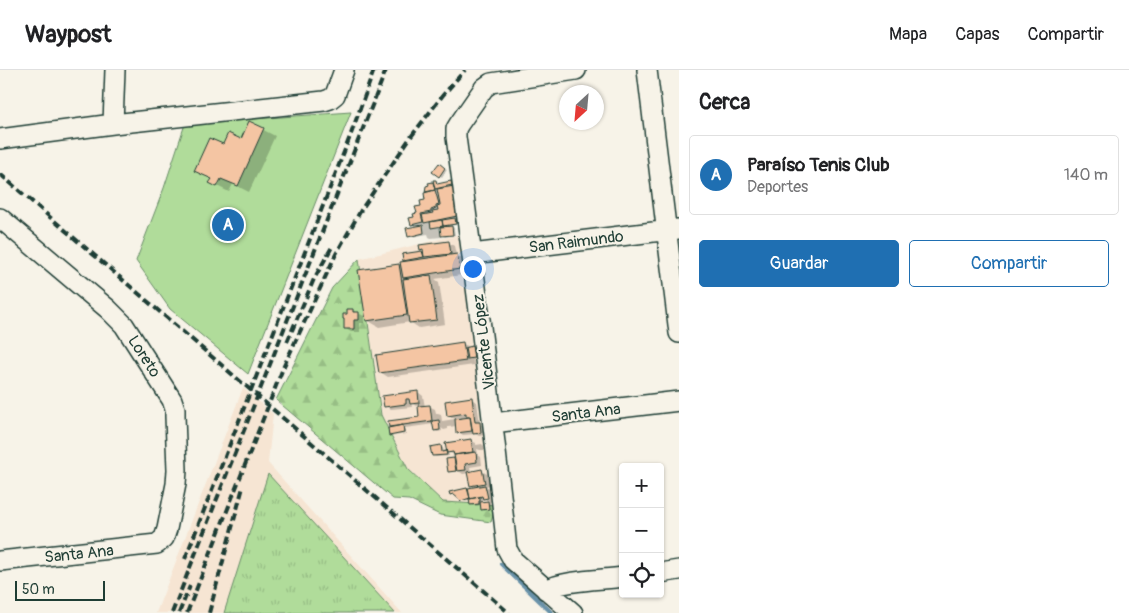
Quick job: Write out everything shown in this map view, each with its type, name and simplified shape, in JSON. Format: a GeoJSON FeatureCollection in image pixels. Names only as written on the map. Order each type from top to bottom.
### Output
{"type":"FeatureCollection","features":[{"type":"Feature","properties":{"kind":"street"},"geometry":{"type":"LineString","coordinates":[[113,124],[114,70]]}},
{"type":"Feature","properties":{"kind":"street"},"geometry":{"type":"LineString","coordinates":[[0,139],[113,124],[324,101],[335,95],[344,70]]}},
{"type":"Feature","properties":{"kind":"street","name":"Vicente López"},"geometry":{"type":"LineString","coordinates":[[546,590],[513,560],[507,549],[456,129],[484,88],[491,83],[576,70]]}},
{"type":"Feature","properties":{"kind":"street"},"geometry":{"type":"LineString","coordinates":[[647,70],[673,229],[679,333]]}},
{"type":"Feature","properties":{"kind":"street","name":"Loreto"},"geometry":{"type":"LineString","coordinates":[[0,218],[118,318],[131,335],[172,400],[175,409],[176,484],[167,529],[164,538],[157,544]]}},
{"type":"Feature","properties":{"kind":"street","name":"San Raimundo"},"geometry":{"type":"LineString","coordinates":[[472,254],[673,229]]}},
{"type":"Feature","properties":{"kind":"street","name":"Santa Ana"},"geometry":{"type":"LineString","coordinates":[[493,423],[679,401]]}},
{"type":"Feature","properties":{"kind":"street","name":"Santa Ana"},"geometry":{"type":"LineString","coordinates":[[0,561],[157,544]]}},
{"type":"Feature","properties":{"kind":"street"},"geometry":{"type":"LineString","coordinates":[[664,572],[679,570]]}},
{"type":"Feature","properties":{"kind":"street"},"geometry":{"type":"LineString","coordinates":[[573,613],[546,590],[565,584],[619,577]]}},
{"type":"Feature","properties":{"kind":"shaded area"},"geometry":{"type":"Polygon","coordinates":[[[460,234],[472,346],[496,505],[443,502],[408,469],[381,415],[359,259],[460,234]]]}},
{"type":"Feature","properties":{"kind":"shaded area"},"geometry":{"type":"Polygon","coordinates":[[[243,388],[273,414],[268,463],[402,613],[156,613],[243,388]]]}},
{"type":"Feature","properties":{"kind":"green space"},"geometry":{"type":"Polygon","coordinates":[[[351,112],[248,374],[170,309],[136,261],[164,188],[185,124],[351,112]]]}},
{"type":"Feature","properties":{"kind":"green space"},"geometry":{"type":"Polygon","coordinates":[[[359,259],[381,415],[408,469],[443,502],[496,505],[491,522],[440,515],[409,500],[393,499],[276,400],[332,288],[359,259]]]}},
{"type":"Feature","properties":{"kind":"green space"},"geometry":{"type":"Polygon","coordinates":[[[268,474],[395,613],[224,613],[268,474]]]}},
{"type":"Feature","properties":{"kind":"building"},"geometry":{"type":"Polygon","coordinates":[[[249,121],[264,128],[238,186],[221,179],[217,187],[209,183],[212,179],[194,171],[209,138],[223,144],[228,133],[241,139],[249,121]]]}},
{"type":"Feature","properties":{"kind":"building"},"geometry":{"type":"Polygon","coordinates":[[[439,163],[445,168],[439,177],[432,172],[439,163]]]}},
{"type":"Feature","properties":{"kind":"building"},"geometry":{"type":"Polygon","coordinates":[[[433,180],[436,180],[437,184],[451,181],[452,185],[435,189],[433,180]]]}},
{"type":"Feature","properties":{"kind":"building"},"geometry":{"type":"Polygon","coordinates":[[[433,182],[435,190],[425,192],[426,186],[429,185],[428,183],[433,182]]]}},
{"type":"Feature","properties":{"kind":"building"},"geometry":{"type":"Polygon","coordinates":[[[454,186],[457,216],[424,223],[422,215],[433,213],[432,211],[438,210],[437,206],[440,205],[437,189],[454,186]]]}},
{"type":"Feature","properties":{"kind":"building"},"geometry":{"type":"Polygon","coordinates":[[[435,190],[439,204],[431,212],[421,214],[423,222],[411,225],[409,218],[414,217],[413,214],[417,213],[415,207],[421,206],[420,201],[425,200],[424,193],[435,190]]]}},
{"type":"Feature","properties":{"kind":"building"},"geometry":{"type":"Polygon","coordinates":[[[455,218],[456,224],[443,226],[442,220],[455,218]]]}},
{"type":"Feature","properties":{"kind":"building"},"geometry":{"type":"Polygon","coordinates":[[[442,220],[443,226],[431,228],[430,222],[442,220]]]}},
{"type":"Feature","properties":{"kind":"building"},"geometry":{"type":"Polygon","coordinates":[[[423,225],[424,233],[408,237],[406,228],[423,225]]]}},
{"type":"Feature","properties":{"kind":"building"},"geometry":{"type":"Polygon","coordinates":[[[452,226],[453,235],[441,236],[440,227],[452,226]]]}},
{"type":"Feature","properties":{"kind":"building"},"geometry":{"type":"Polygon","coordinates":[[[449,241],[451,254],[424,257],[423,249],[420,250],[419,245],[449,241]]]}},
{"type":"Feature","properties":{"kind":"building"},"geometry":{"type":"Polygon","coordinates":[[[422,251],[424,257],[403,261],[402,254],[422,251]]]}},
{"type":"Feature","properties":{"kind":"building"},"geometry":{"type":"Polygon","coordinates":[[[457,254],[460,269],[403,278],[400,262],[457,254]]]}},
{"type":"Feature","properties":{"kind":"building"},"geometry":{"type":"Polygon","coordinates":[[[399,264],[407,315],[366,321],[358,270],[399,264]]]}},
{"type":"Feature","properties":{"kind":"building"},"geometry":{"type":"Polygon","coordinates":[[[431,275],[437,320],[409,323],[403,279],[431,275]]]}},
{"type":"Feature","properties":{"kind":"building"},"geometry":{"type":"Polygon","coordinates":[[[347,309],[359,312],[359,320],[354,320],[354,329],[344,329],[343,314],[347,314],[347,309]]]}},
{"type":"Feature","properties":{"kind":"building"},"geometry":{"type":"Polygon","coordinates":[[[463,342],[466,361],[379,373],[376,355],[463,342]]]}},
{"type":"Feature","properties":{"kind":"building"},"geometry":{"type":"Polygon","coordinates":[[[472,346],[474,358],[467,359],[465,348],[472,346]]]}},
{"type":"Feature","properties":{"kind":"building"},"geometry":{"type":"Polygon","coordinates":[[[418,391],[419,403],[410,404],[409,399],[406,399],[406,404],[384,407],[382,396],[418,391]]]}},
{"type":"Feature","properties":{"kind":"building"},"geometry":{"type":"Polygon","coordinates":[[[472,397],[475,422],[480,422],[481,433],[473,434],[470,416],[466,416],[466,413],[447,416],[445,401],[472,397]]]}},
{"type":"Feature","properties":{"kind":"building"},"geometry":{"type":"Polygon","coordinates":[[[430,405],[432,421],[389,427],[388,421],[419,417],[418,406],[430,405]]]}},
{"type":"Feature","properties":{"kind":"building"},"geometry":{"type":"Polygon","coordinates":[[[470,417],[472,431],[456,433],[455,419],[470,417]]]}},
{"type":"Feature","properties":{"kind":"building"},"geometry":{"type":"Polygon","coordinates":[[[439,420],[440,430],[434,431],[432,421],[439,420]]]}},
{"type":"Feature","properties":{"kind":"building"},"geometry":{"type":"Polygon","coordinates":[[[403,425],[404,433],[389,436],[388,428],[403,425]]]}},
{"type":"Feature","properties":{"kind":"building"},"geometry":{"type":"Polygon","coordinates":[[[471,439],[473,452],[454,455],[453,452],[447,453],[445,443],[471,439]]]}},
{"type":"Feature","properties":{"kind":"building"},"geometry":{"type":"Polygon","coordinates":[[[441,445],[442,452],[446,451],[447,455],[432,456],[430,447],[441,445]]]}},
{"type":"Feature","properties":{"kind":"building"},"geometry":{"type":"Polygon","coordinates":[[[476,452],[477,462],[465,464],[466,470],[457,471],[454,455],[476,452]]]}},
{"type":"Feature","properties":{"kind":"building"},"geometry":{"type":"Polygon","coordinates":[[[454,458],[456,471],[448,472],[446,459],[454,458]]]}},
{"type":"Feature","properties":{"kind":"building"},"geometry":{"type":"Polygon","coordinates":[[[482,469],[485,483],[470,486],[467,472],[482,469]]]}},
{"type":"Feature","properties":{"kind":"building"},"geometry":{"type":"Polygon","coordinates":[[[485,485],[488,498],[483,499],[482,496],[470,499],[468,488],[485,485]]]}},
{"type":"Feature","properties":{"kind":"building"},"geometry":{"type":"Polygon","coordinates":[[[467,488],[470,498],[461,501],[453,494],[450,495],[449,492],[467,488]]]}},
{"type":"Feature","properties":{"kind":"building"},"geometry":{"type":"Polygon","coordinates":[[[480,497],[479,504],[470,505],[469,499],[480,497]]]}},
{"type":"Feature","properties":{"kind":"building"},"geometry":{"type":"Polygon","coordinates":[[[488,501],[489,509],[481,510],[480,502],[488,501]]]}},
{"type":"Feature","properties":{"kind":"waterway"},"geometry":{"type":"LineString","coordinates":[[501,564],[552,613]]}},
{"type":"Feature","properties":{"kind":"railway"},"geometry":{"type":"LineString","coordinates":[[185,559],[351,134],[374,70]]}},
{"type":"Feature","properties":{"kind":"railway"},"geometry":{"type":"LineString","coordinates":[[172,613],[386,70]]}},
{"type":"Feature","properties":{"kind":"railway"},"geometry":{"type":"LineString","coordinates":[[187,613],[283,368],[336,254],[361,210],[410,138],[465,70]]}},
{"type":"Feature","properties":{"kind":"railway"},"geometry":{"type":"LineString","coordinates":[[0,174],[509,613]]}},
{"type":"Feature","properties":{"kind":"railway"},"geometry":{"type":"LineString","coordinates":[[287,342],[314,279],[332,247]]}},
{"type":"Feature","properties":{"kind":"railway"},"geometry":{"type":"LineString","coordinates":[[209,613],[243,487]]}},
{"type":"Feature","properties":{"kind":"railway"},"geometry":{"type":"LineString","coordinates":[[179,613],[190,586]]}},
{"type":"Feature","properties":{"kind":"place","name":"Paraíso Tenis Club"},"geometry":{"type":"Point","coordinates":[228,225]}}]}
